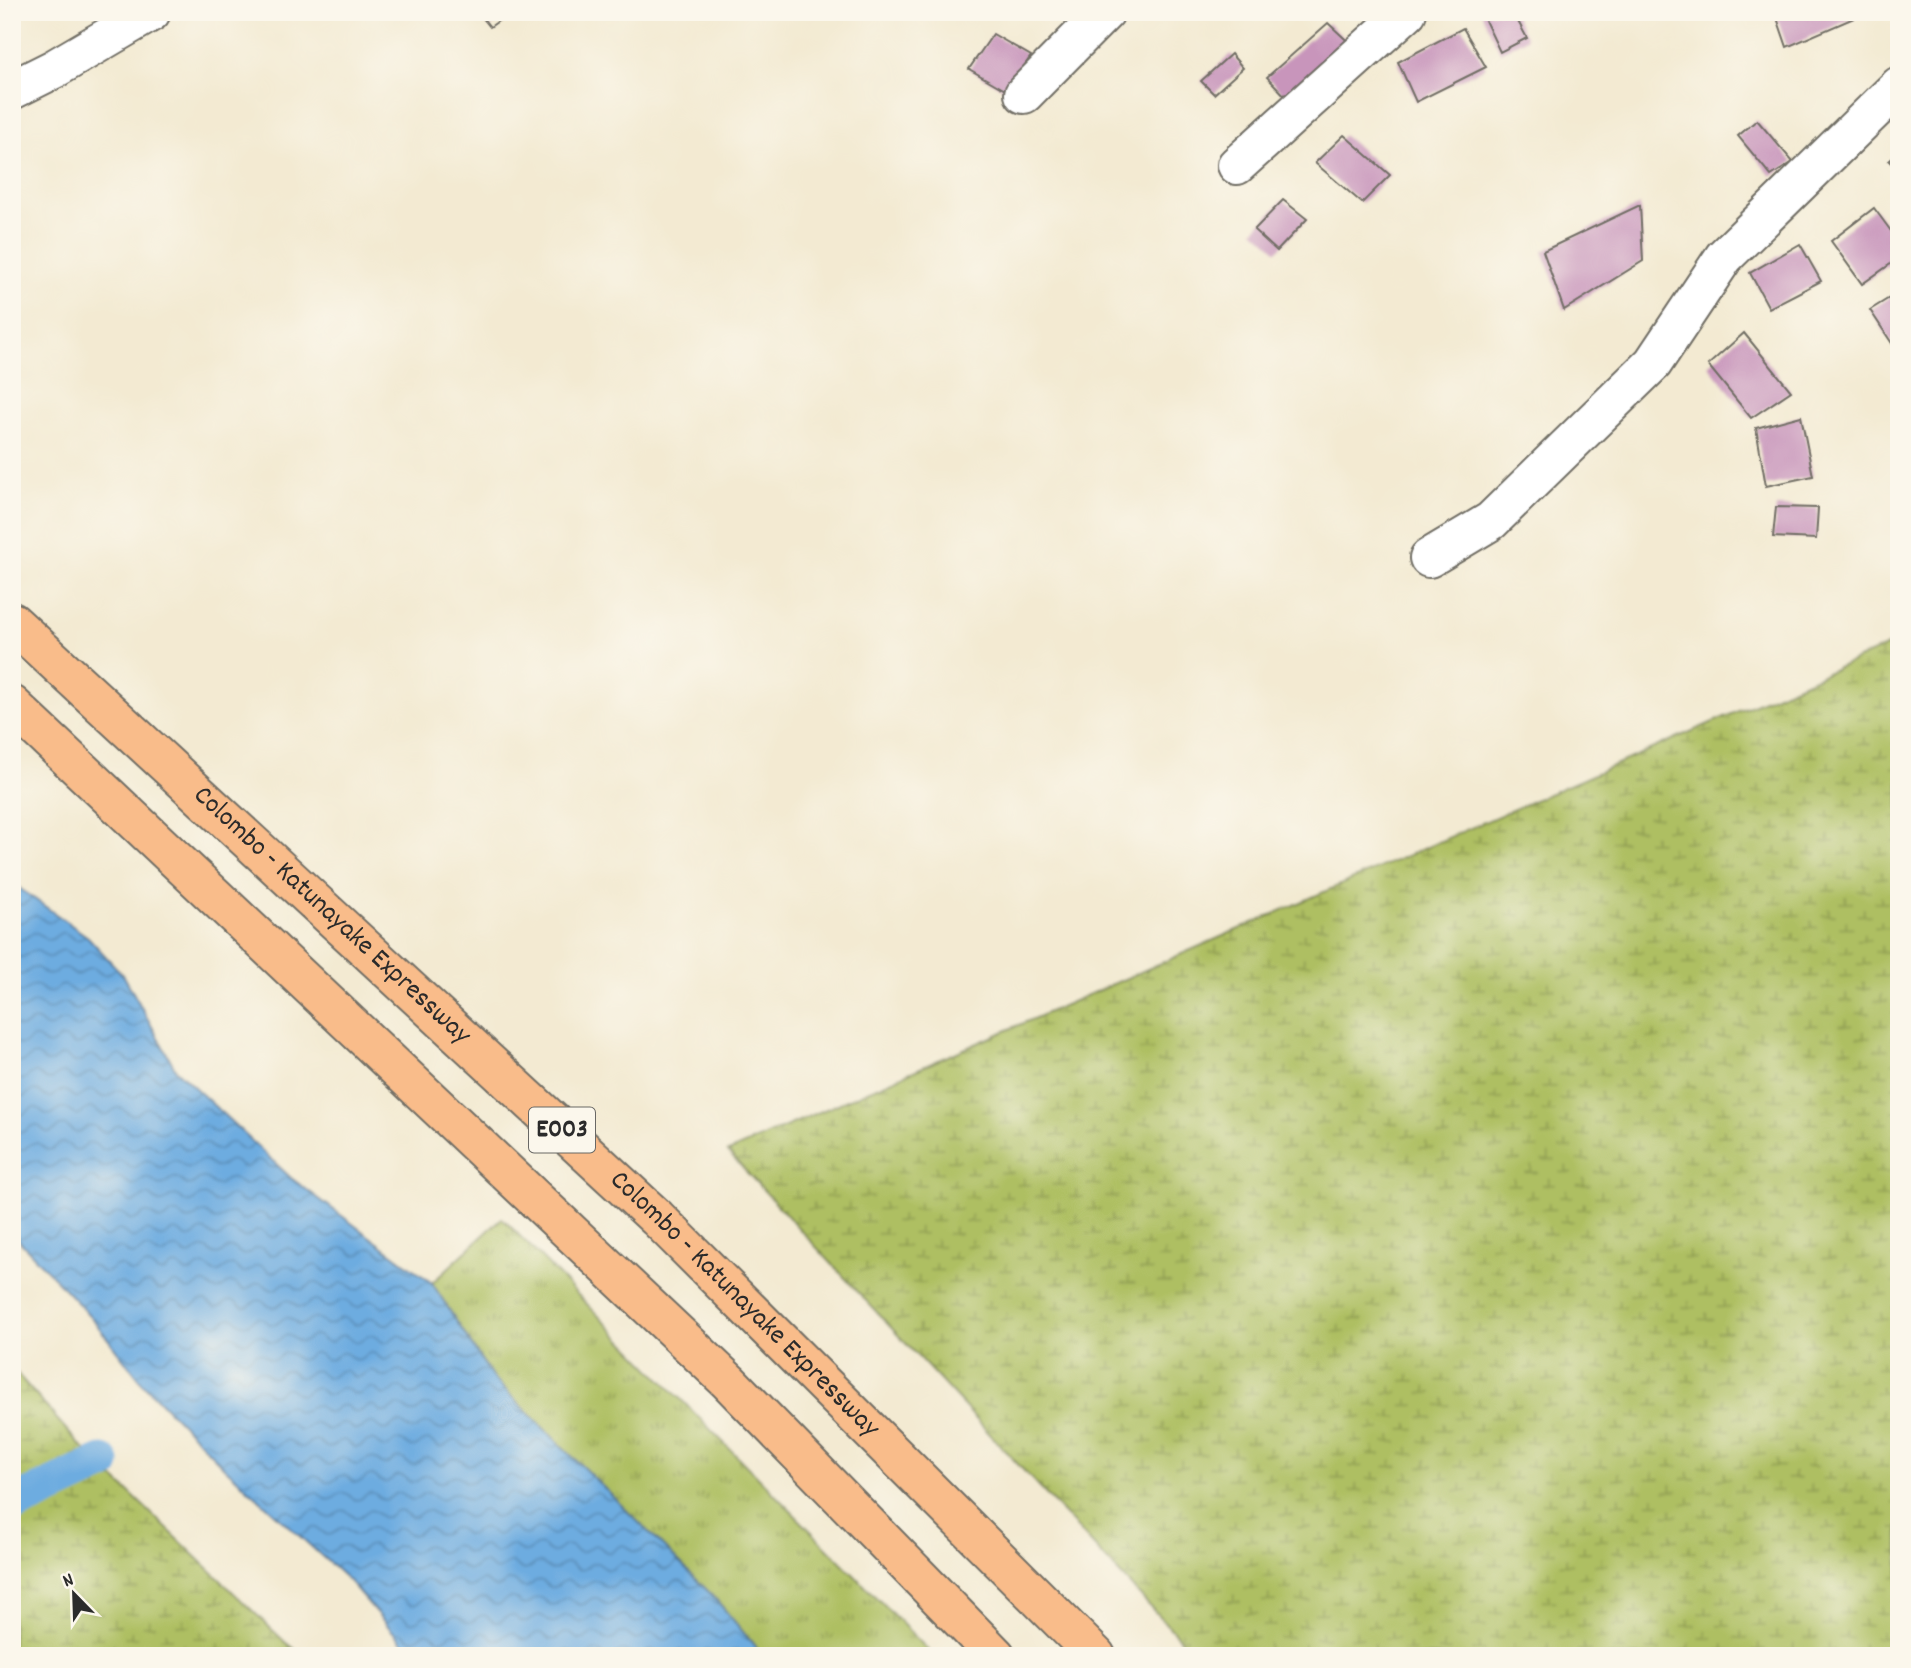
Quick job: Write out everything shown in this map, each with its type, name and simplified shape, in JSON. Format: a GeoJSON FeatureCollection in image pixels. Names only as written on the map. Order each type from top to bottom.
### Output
{"type":"FeatureCollection","features":[{"type":"Feature","properties":{"kind":"highway","name":"Colombo - Katunayake Expressway"},"geometry":{"type":"LineString","coordinates":[[12,622],[657,1218],[1097,1656]]}},
{"type":"Feature","properties":{"kind":"highway","name":"E003"},"geometry":{"type":"LineString","coordinates":[[12,705],[729,1382],[996,1656]]}},
{"type":"Feature","properties":{"kind":"street"},"geometry":{"type":"LineString","coordinates":[[12,90],[54,69],[151,12]]}},
{"type":"Feature","properties":{"kind":"street"},"geometry":{"type":"LineString","coordinates":[[1024,94],[1105,12]]}},
{"type":"Feature","properties":{"kind":"street"},"geometry":{"type":"LineString","coordinates":[[1237,165],[1407,12]]}},
{"type":"Feature","properties":{"kind":"street"},"geometry":{"type":"LineString","coordinates":[[1429,558],[1491,521],[1653,363],[1724,257],[1899,86]]}},
{"type":"Feature","properties":{"kind":"green space"},"geometry":{"type":"Polygon","coordinates":[[[1899,641],[1899,1656],[1196,1656],[728,1152],[1899,641]]]}},
{"type":"Feature","properties":{"kind":"green space"},"geometry":{"type":"Polygon","coordinates":[[[502,1218],[934,1656],[763,1656],[714,1597],[493,1378],[432,1283],[502,1218]]]}},
{"type":"Feature","properties":{"kind":"green space"},"geometry":{"type":"Polygon","coordinates":[[[12,1368],[78,1443],[285,1642],[303,1656],[12,1656],[12,1368]]]}},
{"type":"Feature","properties":{"kind":"water"},"geometry":{"type":"Polygon","coordinates":[[[12,883],[88,937],[124,976],[176,1070],[291,1178],[432,1283],[493,1378],[714,1597],[763,1656],[414,1656],[349,1581],[224,1467],[144,1385],[90,1316],[12,1233],[12,883]]]}},
{"type":"Feature","properties":{"kind":"building"},"geometry":{"type":"Polygon","coordinates":[[[478,12],[511,12],[490,27],[478,12]]]}},
{"type":"Feature","properties":{"kind":"building"},"geometry":{"type":"Polygon","coordinates":[[[1481,12],[1513,12],[1527,38],[1500,52],[1481,12]]]}},
{"type":"Feature","properties":{"kind":"building"},"geometry":{"type":"Polygon","coordinates":[[[1775,12],[1852,12],[1854,18],[1787,47],[1775,12]]]}},
{"type":"Feature","properties":{"kind":"building"},"geometry":{"type":"Polygon","coordinates":[[[1328,23],[1357,50],[1294,105],[1267,77],[1328,23]]]}},
{"type":"Feature","properties":{"kind":"building"},"geometry":{"type":"Polygon","coordinates":[[[1463,28],[1486,67],[1416,102],[1398,62],[1463,28]]]}},
{"type":"Feature","properties":{"kind":"building"},"geometry":{"type":"Polygon","coordinates":[[[993,34],[1031,56],[1007,91],[969,69],[993,34]]]}},
{"type":"Feature","properties":{"kind":"building"},"geometry":{"type":"Polygon","coordinates":[[[1231,54],[1243,68],[1214,94],[1201,81],[1231,54]]]}},
{"type":"Feature","properties":{"kind":"building"},"geometry":{"type":"Polygon","coordinates":[[[1757,120],[1793,162],[1771,176],[1738,136],[1757,120]]]}},
{"type":"Feature","properties":{"kind":"building"},"geometry":{"type":"Polygon","coordinates":[[[1344,135],[1390,175],[1362,203],[1315,163],[1344,135]]]}},
{"type":"Feature","properties":{"kind":"building"},"geometry":{"type":"Polygon","coordinates":[[[1899,152],[1899,171],[1889,161],[1899,152]]]}},
{"type":"Feature","properties":{"kind":"building"},"geometry":{"type":"Polygon","coordinates":[[[1283,200],[1307,219],[1277,251],[1254,230],[1283,200]]]}},
{"type":"Feature","properties":{"kind":"building"},"geometry":{"type":"Polygon","coordinates":[[[1640,205],[1643,261],[1564,310],[1543,251],[1640,205]]]}},
{"type":"Feature","properties":{"kind":"building"},"geometry":{"type":"Polygon","coordinates":[[[1874,208],[1899,242],[1899,258],[1862,284],[1831,241],[1874,208]]]}},
{"type":"Feature","properties":{"kind":"building"},"geometry":{"type":"Polygon","coordinates":[[[1800,244],[1821,281],[1769,308],[1750,273],[1800,244]]]}},
{"type":"Feature","properties":{"kind":"building"},"geometry":{"type":"Polygon","coordinates":[[[1899,292],[1899,354],[1870,310],[1899,292]]]}},
{"type":"Feature","properties":{"kind":"building"},"geometry":{"type":"Polygon","coordinates":[[[1744,333],[1791,391],[1751,418],[1708,365],[1744,333]]]}},
{"type":"Feature","properties":{"kind":"building"},"geometry":{"type":"Polygon","coordinates":[[[1801,416],[1813,476],[1766,486],[1756,428],[1801,416]]]}},
{"type":"Feature","properties":{"kind":"building"},"geometry":{"type":"Polygon","coordinates":[[[1776,507],[1818,508],[1816,539],[1773,537],[1776,507]]]}},
{"type":"Feature","properties":{"kind":"waterway"},"geometry":{"type":"LineString","coordinates":[[12,1505],[102,1463]]}}]}
